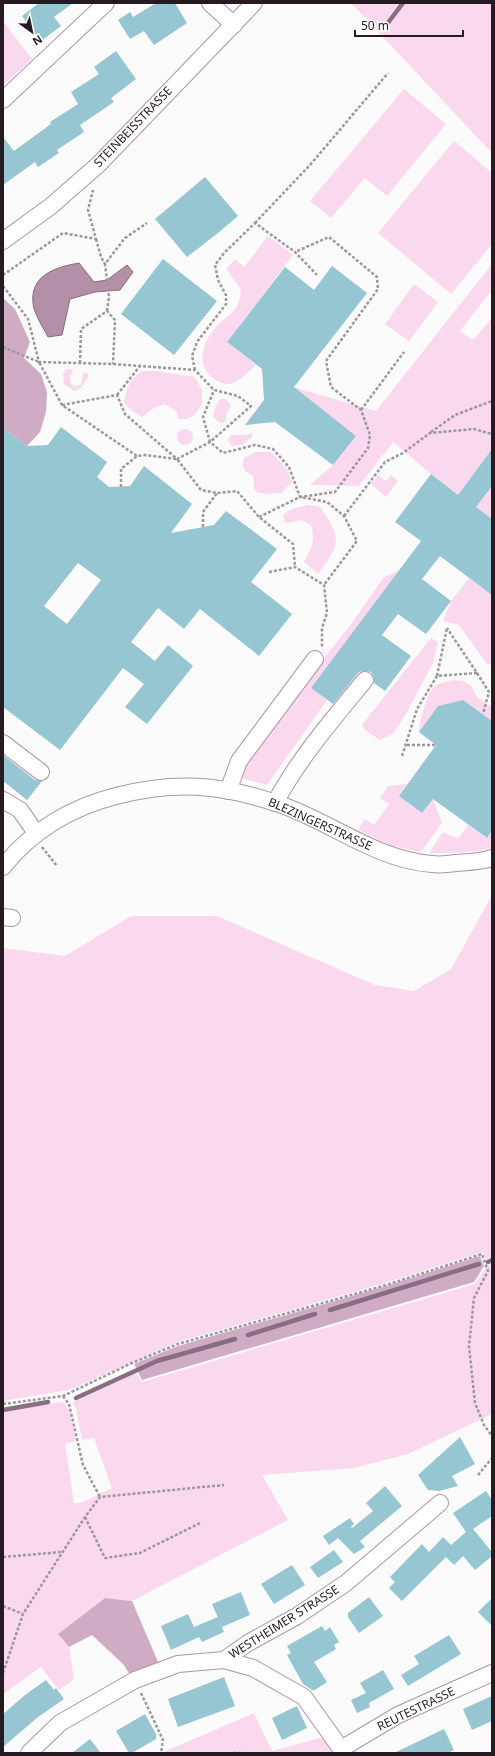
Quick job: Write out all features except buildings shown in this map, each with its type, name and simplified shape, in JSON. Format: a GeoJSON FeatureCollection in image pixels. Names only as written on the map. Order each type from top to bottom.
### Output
{"type":"FeatureCollection","features":[{"type":"Feature","properties":{"kind":"street"},"geometry":{"type":"LineString","coordinates":[[210,3],[234,25]]}},
{"type":"Feature","properties":{"kind":"street","name":"STEINBEISSTRASSE"},"geometry":{"type":"LineString","coordinates":[[3,241],[51,206],[99,164],[254,3]]}},
{"type":"Feature","properties":{"kind":"street"},"geometry":{"type":"LineString","coordinates":[[3,100],[96,7]]}},
{"type":"Feature","properties":{"kind":"street"},"geometry":{"type":"LineString","coordinates":[[228,791],[239,761],[315,659]]}},
{"type":"Feature","properties":{"kind":"street"},"geometry":{"type":"LineString","coordinates":[[275,803],[286,782],[365,680]]}},
{"type":"Feature","properties":{"kind":"street"},"geometry":{"type":"LineString","coordinates":[[3,743],[41,772]]}},
{"type":"Feature","properties":{"kind":"street","name":"BLEZINGERSTRASSE"},"geometry":{"type":"LineString","coordinates":[[3,867],[35,834],[91,803],[142,789],[182,785],[219,788],[275,803],[394,857],[433,865],[480,862],[492,858]]}},
{"type":"Feature","properties":{"kind":"street"},"geometry":{"type":"LineString","coordinates":[[3,800],[20,810],[35,834]]}},
{"type":"Feature","properties":{"kind":"street","name":"WESTHEIMER STRASSE"},"geometry":{"type":"LineString","coordinates":[[29,1753],[60,1723],[135,1680],[178,1664],[224,1660],[248,1643],[297,1616],[346,1583],[440,1503]]}},
{"type":"Feature","properties":{"kind":"street"},"geometry":{"type":"LineString","coordinates":[[224,1660],[253,1668],[304,1697],[341,1751]]}},
{"type":"Feature","properties":{"kind":"street","name":"REUTESTRASSE"},"geometry":{"type":"LineString","coordinates":[[341,1751],[398,1715],[492,1673]]}},
{"type":"Feature","properties":{"kind":"path"},"geometry":{"type":"LineString","coordinates":[[121,487],[121,469],[137,456],[145,455],[177,459],[210,442],[250,406],[238,396],[214,390],[195,370],[192,356],[197,342],[226,304],[226,295],[218,280],[215,265],[224,253],[255,223],[310,165],[388,73]]}},
{"type":"Feature","properties":{"kind":"path"},"geometry":{"type":"LineString","coordinates":[[80,363],[81,329],[107,311],[109,297],[106,264],[101,257],[88,210],[92,190],[98,185]]}},
{"type":"Feature","properties":{"kind":"path"},"geometry":{"type":"LineString","coordinates":[[106,264],[125,238],[147,223]]}},
{"type":"Feature","properties":{"kind":"path"},"geometry":{"type":"LineString","coordinates":[[255,223],[295,252],[316,275]]}},
{"type":"Feature","properties":{"kind":"path"},"geometry":{"type":"LineString","coordinates":[[3,275],[63,233],[96,239]]}},
{"type":"Feature","properties":{"kind":"path"},"geometry":{"type":"LineString","coordinates":[[260,518],[300,497],[335,492],[368,448],[370,435],[360,410],[331,387],[326,361],[378,289],[376,277],[329,237],[295,252]]}},
{"type":"Feature","properties":{"kind":"path"},"geometry":{"type":"LineString","coordinates":[[3,286],[28,319],[40,362],[62,404],[137,456]]}},
{"type":"Feature","properties":{"kind":"path"},"geometry":{"type":"LineString","coordinates":[[107,311],[115,320],[113,364]]}},
{"type":"Feature","properties":{"kind":"path"},"geometry":{"type":"LineString","coordinates":[[3,347],[40,362],[113,364],[195,370]]}},
{"type":"Feature","properties":{"kind":"path"},"geometry":{"type":"LineString","coordinates":[[360,410],[404,352]]}},
{"type":"Feature","properties":{"kind":"path"},"geometry":{"type":"LineString","coordinates":[[62,404],[117,395],[140,366]]}},
{"type":"Feature","properties":{"kind":"path"},"geometry":{"type":"LineString","coordinates":[[214,390],[203,416],[210,442],[223,453],[255,445],[273,449],[289,467],[300,497]]}},
{"type":"Feature","properties":{"kind":"path"},"geometry":{"type":"LineString","coordinates":[[117,395],[125,414],[177,459],[201,490],[217,493],[237,492],[260,518],[293,544],[295,567]]}},
{"type":"Feature","properties":{"kind":"path"},"geometry":{"type":"LineString","coordinates":[[344,516],[385,462],[403,453],[455,415],[492,401]]}},
{"type":"Feature","properties":{"kind":"path"},"geometry":{"type":"LineString","coordinates":[[430,433],[474,429],[492,434]]}},
{"type":"Feature","properties":{"kind":"path"},"geometry":{"type":"LineString","coordinates":[[203,527],[203,512],[217,493]]}},
{"type":"Feature","properties":{"kind":"path"},"geometry":{"type":"LineString","coordinates":[[300,497],[327,502],[344,516],[356,541],[324,585],[327,613],[322,628],[323,646],[315,659]]}},
{"type":"Feature","properties":{"kind":"path"},"geometry":{"type":"LineString","coordinates":[[270,572],[295,567],[324,585]]}},
{"type":"Feature","properties":{"kind":"path"},"geometry":{"type":"LineString","coordinates":[[402,756],[407,745],[417,709],[437,676],[447,628],[489,692],[483,714]]}},
{"type":"Feature","properties":{"kind":"path"},"geometry":{"type":"LineString","coordinates":[[437,676],[477,673]]}},
{"type":"Feature","properties":{"kind":"path"},"geometry":{"type":"LineString","coordinates":[[407,745],[436,745]]}},
{"type":"Feature","properties":{"kind":"path"},"geometry":{"type":"LineString","coordinates":[[35,834],[57,866]]}},
{"type":"Feature","properties":{"kind":"path"},"geometry":{"type":"LineString","coordinates":[[3,1404],[63,1396],[132,1363],[178,1344],[383,1286],[482,1254],[488,1272],[474,1298],[469,1346],[475,1402],[484,1425],[492,1436]]}},
{"type":"Feature","properties":{"kind":"path"},"geometry":{"type":"LineString","coordinates":[[63,1396],[69,1404],[83,1465],[100,1497]]}},
{"type":"Feature","properties":{"kind":"path"},"geometry":{"type":"LineString","coordinates":[[478,1475],[492,1458]]}},
{"type":"Feature","properties":{"kind":"path"},"geometry":{"type":"LineString","coordinates":[[3,1673],[23,1614],[85,1517],[100,1497],[224,1485]]}},
{"type":"Feature","properties":{"kind":"path"},"geometry":{"type":"LineString","coordinates":[[85,1517],[105,1558],[140,1553],[200,1523]]}},
{"type":"Feature","properties":{"kind":"path"},"geometry":{"type":"LineString","coordinates":[[3,1557],[62,1552]]}},
{"type":"Feature","properties":{"kind":"path"},"geometry":{"type":"LineString","coordinates":[[3,1606],[23,1614]]}},
{"type":"Feature","properties":{"kind":"path"},"geometry":{"type":"LineString","coordinates":[[135,1680],[163,1740],[161,1753]]}},
{"type":"Feature","properties":{"kind":"path"},"geometry":{"type":"LineString","coordinates":[[233,1753],[241,1753]]}},
{"type":"Feature","properties":{"kind":"shaded area"},"geometry":{"type":"Polygon","coordinates":[[[351,3],[492,3],[492,153],[351,3]]]}},
{"type":"Feature","properties":{"kind":"shaded area"},"geometry":{"type":"Polygon","coordinates":[[[3,21],[32,59],[3,85],[3,21]]]}},
{"type":"Feature","properties":{"kind":"shaded area"},"geometry":{"type":"Polygon","coordinates":[[[404,89],[446,124],[387,196],[365,178],[331,218],[310,201],[404,89]]]}},
{"type":"Feature","properties":{"kind":"shaded area"},"geometry":{"type":"Polygon","coordinates":[[[454,141],[492,173],[492,244],[451,294],[378,233],[454,141]]]}},
{"type":"Feature","properties":{"kind":"shaded area"},"geometry":{"type":"Polygon","coordinates":[[[268,236],[293,255],[227,342],[256,365],[237,381],[229,384],[222,383],[210,376],[203,363],[203,356],[206,343],[213,330],[230,315],[239,302],[241,290],[226,269],[235,259],[244,267],[268,236]]]}},
{"type":"Feature","properties":{"kind":"shaded area"},"geometry":{"type":"Polygon","coordinates":[[[79,263],[94,282],[107,280],[127,265],[133,272],[120,290],[95,292],[70,299],[62,335],[48,337],[33,307],[33,293],[40,279],[46,274],[62,267],[79,263]]]}},
{"type":"Feature","properties":{"kind":"shaded area"},"geometry":{"type":"Polygon","coordinates":[[[492,264],[492,290],[460,331],[473,340],[492,318],[492,449],[458,495],[393,442],[359,486],[310,485],[333,465],[356,436],[293,387],[376,411],[492,264]]]}},
{"type":"Feature","properties":{"kind":"shaded area"},"geometry":{"type":"Polygon","coordinates":[[[414,284],[438,302],[409,341],[385,324],[414,284]]]}},
{"type":"Feature","properties":{"kind":"shaded area"},"geometry":{"type":"Polygon","coordinates":[[[3,298],[15,309],[30,342],[24,358],[41,374],[47,392],[46,412],[40,432],[27,446],[3,428],[3,298]]]}},
{"type":"Feature","properties":{"kind":"shaded area"},"geometry":{"type":"Polygon","coordinates":[[[66,369],[71,369],[73,372],[70,379],[73,386],[81,385],[83,374],[86,372],[89,375],[80,389],[74,391],[64,384],[63,374],[66,369]]]}},
{"type":"Feature","properties":{"kind":"shaded area"},"geometry":{"type":"Polygon","coordinates":[[[142,371],[156,371],[195,377],[202,391],[202,404],[193,416],[187,419],[179,419],[176,411],[165,404],[154,408],[142,417],[132,411],[124,402],[129,384],[142,371]]]}},
{"type":"Feature","properties":{"kind":"shaded area"},"geometry":{"type":"Polygon","coordinates":[[[220,399],[226,399],[231,405],[226,415],[226,420],[223,423],[218,422],[213,416],[216,405],[220,399]]]}},
{"type":"Feature","properties":{"kind":"shaded area"},"geometry":{"type":"Polygon","coordinates":[[[182,429],[188,429],[193,434],[191,443],[188,445],[182,445],[177,440],[177,434],[182,429]]]}},
{"type":"Feature","properties":{"kind":"shaded area"},"geometry":{"type":"Polygon","coordinates":[[[252,433],[252,437],[242,445],[232,446],[228,440],[231,435],[244,435],[252,433]]]}},
{"type":"Feature","properties":{"kind":"shaded area"},"geometry":{"type":"Polygon","coordinates":[[[255,452],[271,452],[286,468],[292,482],[281,493],[266,494],[256,492],[254,488],[253,476],[245,471],[243,467],[244,458],[255,452]]]}},
{"type":"Feature","properties":{"kind":"shaded area"},"geometry":{"type":"Polygon","coordinates":[[[378,475],[386,481],[391,475],[398,481],[386,497],[371,484],[378,475]]]}},
{"type":"Feature","properties":{"kind":"shaded area"},"geometry":{"type":"Polygon","coordinates":[[[492,486],[492,519],[476,507],[492,486]]]}},
{"type":"Feature","properties":{"kind":"shaded area"},"geometry":{"type":"Polygon","coordinates":[[[308,505],[320,507],[332,527],[336,541],[331,555],[318,574],[304,562],[313,540],[311,525],[301,520],[285,523],[283,515],[292,509],[308,505]]]}},
{"type":"Feature","properties":{"kind":"shaded area"},"geometry":{"type":"Polygon","coordinates":[[[399,571],[311,688],[327,700],[267,785],[237,777],[306,681],[351,624],[384,577],[399,571]]]}},
{"type":"Feature","properties":{"kind":"shaded area"},"geometry":{"type":"Polygon","coordinates":[[[469,578],[492,595],[492,664],[487,664],[459,625],[443,621],[451,601],[469,578]]]}},
{"type":"Feature","properties":{"kind":"shaded area"},"geometry":{"type":"Polygon","coordinates":[[[431,638],[438,642],[433,663],[406,714],[393,734],[380,740],[365,730],[362,725],[431,638]]]}},
{"type":"Feature","properties":{"kind":"shaded area"},"geometry":{"type":"Polygon","coordinates":[[[452,680],[463,681],[471,685],[477,697],[492,707],[492,721],[463,700],[438,706],[419,732],[424,708],[431,691],[438,684],[452,680]]]}},
{"type":"Feature","properties":{"kind":"shaded area"},"geometry":{"type":"Polygon","coordinates":[[[407,784],[399,796],[422,813],[433,799],[442,823],[421,852],[392,846],[358,830],[365,819],[374,825],[389,804],[380,798],[388,786],[407,784]]]}},
{"type":"Feature","properties":{"kind":"shaded area"},"geometry":{"type":"Polygon","coordinates":[[[468,825],[486,838],[492,830],[492,848],[468,852],[429,853],[443,832],[458,839],[468,825]]]}},
{"type":"Feature","properties":{"kind":"shaded area"},"geometry":{"type":"Polygon","coordinates":[[[492,895],[492,1257],[486,1259],[483,1252],[382,1284],[178,1342],[69,1390],[3,1401],[3,948],[65,956],[131,916],[217,916],[375,985],[414,991],[451,969],[492,895]]]}},
{"type":"Feature","properties":{"kind":"shaded area"},"geometry":{"type":"Polygon","coordinates":[[[480,1256],[484,1266],[474,1282],[142,1380],[134,1364],[178,1346],[383,1287],[480,1256]]]}},
{"type":"Feature","properties":{"kind":"shaded area"},"geometry":{"type":"Polygon","coordinates":[[[492,1264],[492,1414],[408,1454],[354,1468],[262,1475],[288,1520],[132,1601],[105,1598],[58,1634],[69,1647],[74,1679],[59,1690],[41,1667],[3,1694],[3,1412],[59,1402],[64,1403],[69,1410],[76,1441],[65,1444],[74,1503],[80,1503],[102,1492],[112,1489],[94,1438],[82,1440],[76,1409],[73,1402],[136,1373],[142,1382],[475,1284],[487,1266],[492,1264]]]}},
{"type":"Feature","properties":{"kind":"shaded area"},"geometry":{"type":"Polygon","coordinates":[[[105,1598],[132,1601],[161,1669],[131,1677],[124,1665],[92,1635],[69,1647],[58,1634],[105,1598]]]}},
{"type":"Feature","properties":{"kind":"shaded area"},"geometry":{"type":"Polygon","coordinates":[[[254,1713],[272,1751],[324,1737],[333,1753],[161,1753],[254,1713]]]}},
{"type":"Feature","properties":{"kind":"waterway"},"geometry":{"type":"LineString","coordinates":[[384,28],[403,3]]}},
{"type":"Feature","properties":{"kind":"waterway"},"geometry":{"type":"LineString","coordinates":[[488,1262],[492,1260]]}},
{"type":"Feature","properties":{"kind":"waterway"},"geometry":{"type":"LineString","coordinates":[[330,1310],[479,1264]]}},
{"type":"Feature","properties":{"kind":"waterway"},"geometry":{"type":"LineString","coordinates":[[248,1335],[315,1314]]}},
{"type":"Feature","properties":{"kind":"waterway"},"geometry":{"type":"LineString","coordinates":[[76,1398],[157,1361],[235,1339]]}},
{"type":"Feature","properties":{"kind":"waterway"},"geometry":{"type":"LineString","coordinates":[[3,1410],[48,1402]]}}]}
